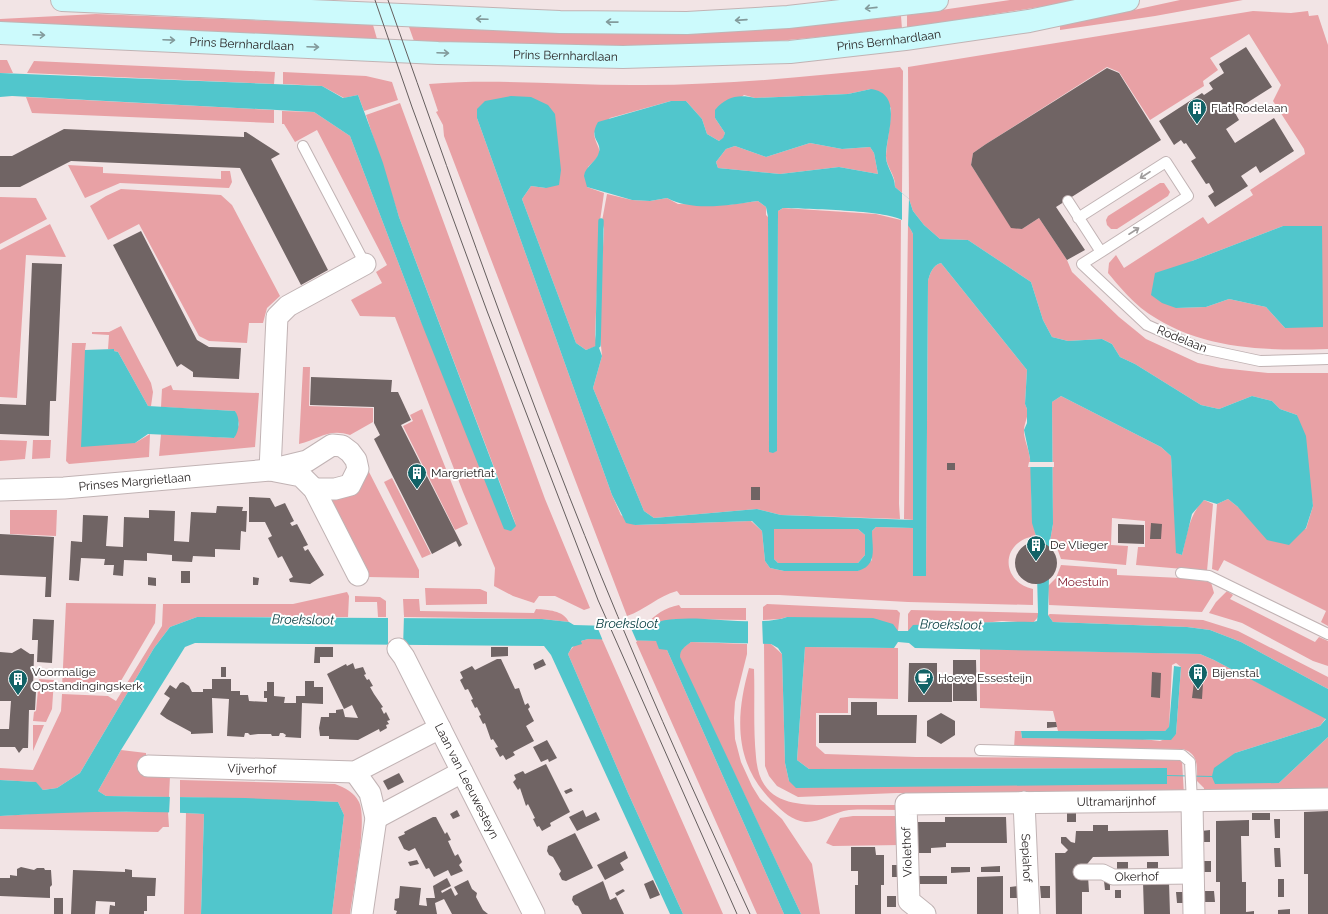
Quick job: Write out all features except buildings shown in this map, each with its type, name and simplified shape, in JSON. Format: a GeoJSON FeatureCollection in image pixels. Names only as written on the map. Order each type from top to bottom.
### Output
{"type":"FeatureCollection","features":[{"type":"Feature","properties":{"kind":"main road"},"geometry":{"type":"LineString","coordinates":[[62,0],[560,22],[687,23],[788,17],[937,0]]}},
{"type":"Feature","properties":{"kind":"main road","name":"Prins Bernhardlaan"},"geometry":{"type":"LineString","coordinates":[[0,33],[438,52],[623,57],[790,52],[905,39],[1021,22],[1128,0]]}},
{"type":"Feature","properties":{"kind":"street"},"geometry":{"type":"LineString","coordinates":[[270,470],[277,317],[282,311],[364,264]]}},
{"type":"Feature","properties":{"kind":"street","name":"Prinses Margrietlaan"},"geometry":{"type":"LineString","coordinates":[[0,490],[64,488],[270,470],[307,461],[332,445],[342,446],[350,452],[356,460],[358,470],[350,485],[335,489],[314,489]]}},
{"type":"Feature","properties":{"kind":"street","name":"Prinses Margrietlaan"},"geometry":{"type":"LineString","coordinates":[[270,470],[301,476],[314,489],[358,575]]}},
{"type":"Feature","properties":{"kind":"street","name":"Laan van Leeuwesteyn"},"geometry":{"type":"LineString","coordinates":[[398,648],[404,657],[534,914]]}},
{"type":"Feature","properties":{"kind":"street","name":"Vijverhof"},"geometry":{"type":"LineString","coordinates":[[148,766],[355,772],[440,728]]}},
{"type":"Feature","properties":{"kind":"street"},"geometry":{"type":"LineString","coordinates":[[355,772],[370,793],[376,818],[362,914]]}},
{"type":"Feature","properties":{"kind":"street"},"geometry":{"type":"LineString","coordinates":[[376,818],[462,772]]}},
{"type":"Feature","properties":{"kind":"street","name":"Ultramarijnhof"},"geometry":{"type":"LineString","coordinates":[[906,804],[1192,802],[1328,799]]}},
{"type":"Feature","properties":{"kind":"street","name":"Sepiahof"},"geometry":{"type":"LineString","coordinates":[[1024,802],[1029,914]]}},
{"type":"Feature","properties":{"kind":"street"},"geometry":{"type":"LineString","coordinates":[[1192,802],[1194,914]]}},
{"type":"Feature","properties":{"kind":"street","name":"Violethof"},"geometry":{"type":"LineString","coordinates":[[906,804],[915,910]]}},
{"type":"Feature","properties":{"kind":"street","name":"Okerhof"},"geometry":{"type":"LineString","coordinates":[[1081,872],[1103,872],[1113,878],[1194,876]]}},
{"type":"Feature","properties":{"kind":"lane"},"geometry":{"type":"LineString","coordinates":[[303,146],[364,264]]}},
{"type":"Feature","properties":{"kind":"lane","name":"Rodelaan"},"geometry":{"type":"LineString","coordinates":[[1078,218],[1166,162],[1188,196],[1082,264],[1147,325],[1199,348],[1260,361],[1328,359]]}},
{"type":"Feature","properties":{"kind":"lane"},"geometry":{"type":"LineString","coordinates":[[1068,201],[1101,252]]}},
{"type":"Feature","properties":{"kind":"lane"},"geometry":{"type":"LineString","coordinates":[[1181,573],[1208,576],[1328,634]]}},
{"type":"Feature","properties":{"kind":"lane"},"geometry":{"type":"LineString","coordinates":[[980,750],[1182,755],[1190,762],[1192,802]]}},
{"type":"Feature","properties":{"kind":"green space"},"geometry":{"type":"Polygon","coordinates":[[[1010,0],[1083,0],[907,28],[907,15],[1010,0]]]}},
{"type":"Feature","properties":{"kind":"green space"},"geometry":{"type":"Polygon","coordinates":[[[1180,0],[1243,0],[1155,16],[1060,30],[1060,26],[1180,0]]]}},
{"type":"Feature","properties":{"kind":"green space"},"geometry":{"type":"Polygon","coordinates":[[[1253,11],[1291,13],[1308,11],[1309,16],[1318,15],[1328,45],[1328,349],[1304,350],[1255,348],[1207,340],[1162,322],[1141,308],[1128,296],[1108,273],[1109,263],[1116,255],[1124,268],[1203,217],[1208,224],[1253,195],[1250,190],[1305,154],[1304,149],[1273,101],[1281,85],[1249,34],[1210,58],[1218,70],[1203,81],[1204,86],[1150,120],[1119,72],[1107,67],[973,153],[971,165],[1011,227],[1022,229],[1039,218],[1067,260],[1072,272],[1119,317],[1146,339],[1198,363],[1221,368],[1268,373],[1328,373],[1328,626],[1321,622],[1326,611],[1224,560],[1218,571],[1212,569],[1217,504],[1228,499],[1238,507],[1306,529],[1313,506],[1297,415],[1280,409],[1272,401],[1252,396],[1219,409],[1201,405],[1135,364],[1120,357],[1112,344],[1102,339],[1068,341],[1052,337],[1043,320],[1031,282],[968,240],[940,239],[924,225],[913,211],[909,199],[908,67],[1253,11]],[[1283,226],[1192,261],[1176,308],[1206,307],[1229,299],[1266,307],[1285,328],[1283,226]]]}},
{"type":"Feature","properties":{"kind":"green space"},"geometry":{"type":"Polygon","coordinates":[[[96,14],[373,25],[377,39],[0,23],[0,19],[96,14]]]}},
{"type":"Feature","properties":{"kind":"green space"},"geometry":{"type":"Polygon","coordinates":[[[901,16],[902,29],[747,44],[643,47],[414,41],[409,27],[571,33],[641,33],[778,28],[901,16]]]}},
{"type":"Feature","properties":{"kind":"green space"},"geometry":{"type":"Polygon","coordinates":[[[0,60],[7,60],[13,73],[0,73],[0,60]]]}},
{"type":"Feature","properties":{"kind":"green space"},"geometry":{"type":"Polygon","coordinates":[[[34,61],[275,72],[274,84],[27,73],[34,61]]]}},
{"type":"Feature","properties":{"kind":"green space"},"geometry":{"type":"Polygon","coordinates":[[[900,67],[903,71],[902,193],[895,187],[894,179],[886,160],[891,108],[871,89],[848,94],[755,98],[744,95],[715,118],[725,133],[723,139],[719,141],[707,134],[702,119],[686,101],[671,101],[610,118],[594,133],[599,153],[598,157],[588,167],[587,187],[604,193],[600,221],[595,335],[597,346],[586,350],[576,343],[522,199],[531,186],[546,188],[477,118],[612,495],[621,515],[635,525],[751,521],[762,531],[765,561],[770,568],[784,571],[858,571],[872,560],[872,531],[876,527],[913,528],[913,576],[926,576],[928,281],[934,267],[941,263],[1027,370],[1025,404],[1027,408],[1027,415],[1024,431],[1030,459],[1032,508],[1036,536],[1024,539],[1016,545],[1011,552],[1009,561],[1010,570],[1014,578],[1022,585],[1033,589],[1033,605],[908,602],[779,595],[680,595],[677,591],[664,596],[627,616],[444,136],[443,125],[436,112],[438,111],[429,84],[455,82],[509,82],[676,85],[804,77],[900,67]]]}},
{"type":"Feature","properties":{"kind":"green space"},"geometry":{"type":"Polygon","coordinates":[[[283,72],[366,76],[392,82],[398,100],[364,111],[358,95],[344,98],[322,86],[283,84],[283,72]]]}},
{"type":"Feature","properties":{"kind":"green space"},"geometry":{"type":"Polygon","coordinates":[[[26,97],[274,110],[274,123],[32,113],[26,97]]]}},
{"type":"Feature","properties":{"kind":"green space"},"geometry":{"type":"Polygon","coordinates":[[[400,103],[545,499],[590,608],[584,610],[555,596],[539,596],[534,603],[513,596],[494,586],[495,568],[463,492],[395,317],[360,316],[351,300],[382,283],[376,272],[387,265],[317,130],[295,142],[284,124],[282,124],[282,111],[314,112],[350,136],[419,317],[516,525],[399,217],[366,115],[400,103]]]}},
{"type":"Feature","properties":{"kind":"green space"},"geometry":{"type":"Polygon","coordinates":[[[810,143],[842,149],[870,147],[874,153],[878,174],[839,167],[780,174],[718,168],[716,162],[726,149],[735,146],[766,157],[810,143]]]}},
{"type":"Feature","properties":{"kind":"green space"},"geometry":{"type":"Polygon","coordinates":[[[68,165],[103,167],[103,173],[221,179],[221,171],[230,171],[232,182],[229,188],[120,183],[85,198],[68,165]]]}},
{"type":"Feature","properties":{"kind":"green space"},"geometry":{"type":"Polygon","coordinates":[[[1160,183],[1164,183],[1170,192],[1168,196],[1117,229],[1111,229],[1107,225],[1106,220],[1108,216],[1160,183]]]}},
{"type":"Feature","properties":{"kind":"green space"},"geometry":{"type":"Polygon","coordinates":[[[121,189],[221,195],[232,205],[280,296],[267,308],[263,323],[249,323],[247,343],[209,341],[199,336],[139,224],[108,240],[90,206],[121,189]]]}},
{"type":"Feature","properties":{"kind":"green space"},"geometry":{"type":"Polygon","coordinates":[[[607,194],[632,200],[650,201],[667,198],[678,204],[727,205],[758,201],[766,207],[766,215],[768,217],[769,452],[777,451],[778,211],[783,208],[876,214],[901,220],[900,519],[781,515],[757,509],[654,518],[644,511],[593,388],[602,356],[600,336],[604,229],[602,221],[607,194]]]}},
{"type":"Feature","properties":{"kind":"green space"},"geometry":{"type":"Polygon","coordinates":[[[0,197],[36,198],[47,219],[0,244],[0,197]]]}},
{"type":"Feature","properties":{"kind":"green space"},"geometry":{"type":"Polygon","coordinates":[[[50,224],[66,257],[26,255],[17,398],[0,397],[0,250],[50,224]]]}},
{"type":"Feature","properties":{"kind":"green space"},"geometry":{"type":"Polygon","coordinates":[[[908,224],[913,234],[913,520],[904,519],[908,224]]]}},
{"type":"Feature","properties":{"kind":"green space"},"geometry":{"type":"Polygon","coordinates":[[[121,326],[151,383],[153,392],[151,406],[148,406],[118,352],[114,351],[114,349],[108,349],[109,335],[92,334],[92,332],[109,332],[121,326]]]}},
{"type":"Feature","properties":{"kind":"green space"},"geometry":{"type":"Polygon","coordinates":[[[72,343],[86,343],[85,350],[135,443],[150,434],[149,457],[69,464],[66,461],[72,343]]]}},
{"type":"Feature","properties":{"kind":"green space"},"geometry":{"type":"Polygon","coordinates":[[[303,367],[310,367],[309,406],[373,408],[373,422],[350,435],[343,433],[330,433],[299,444],[303,367]]]}},
{"type":"Feature","properties":{"kind":"green space"},"geometry":{"type":"Polygon","coordinates":[[[171,385],[173,390],[259,393],[255,447],[159,456],[161,434],[234,438],[239,424],[235,411],[161,407],[162,389],[171,385]]]}},
{"type":"Feature","properties":{"kind":"green space"},"geometry":{"type":"Polygon","coordinates":[[[1061,396],[1161,447],[1171,456],[1177,553],[1182,555],[1189,525],[1199,506],[1204,500],[1213,504],[1207,571],[1136,565],[1138,547],[1145,547],[1145,521],[1112,518],[1111,545],[1128,546],[1126,565],[1061,559],[1057,548],[1050,541],[1053,524],[1052,402],[1061,396]]]}},
{"type":"Feature","properties":{"kind":"green space"},"geometry":{"type":"Polygon","coordinates":[[[422,409],[468,524],[455,530],[403,426],[413,421],[410,415],[422,409]]]}},
{"type":"Feature","properties":{"kind":"green space"},"geometry":{"type":"Polygon","coordinates":[[[0,440],[27,441],[25,459],[0,461],[0,440]]]}},
{"type":"Feature","properties":{"kind":"green space"},"geometry":{"type":"Polygon","coordinates":[[[33,440],[51,440],[50,458],[32,459],[33,440]]]}},
{"type":"Feature","properties":{"kind":"green space"},"geometry":{"type":"Polygon","coordinates":[[[368,470],[419,570],[419,578],[368,577],[326,500],[368,470]]]}},
{"type":"Feature","properties":{"kind":"green space"},"geometry":{"type":"Polygon","coordinates":[[[392,478],[431,554],[422,558],[384,482],[392,478]]]}},
{"type":"Feature","properties":{"kind":"green space"},"geometry":{"type":"Polygon","coordinates":[[[10,510],[57,510],[56,536],[10,534],[10,510]]]}},
{"type":"Feature","properties":{"kind":"green space"},"geometry":{"type":"Polygon","coordinates":[[[774,529],[858,529],[865,535],[865,555],[858,563],[778,563],[774,559],[774,529]]]}},
{"type":"Feature","properties":{"kind":"green space","name":"Moestuin"},"geometry":{"type":"Polygon","coordinates":[[[1061,565],[1117,569],[1117,575],[1181,578],[1211,582],[1214,593],[1202,612],[1049,605],[1048,586],[1056,578],[1061,565]]]}},
{"type":"Feature","properties":{"kind":"green space"},"geometry":{"type":"Polygon","coordinates":[[[425,588],[480,589],[487,592],[487,604],[426,605],[425,588]]]}},
{"type":"Feature","properties":{"kind":"green space"},"geometry":{"type":"Polygon","coordinates":[[[1227,591],[1233,595],[1230,599],[1315,642],[1319,637],[1328,641],[1328,666],[1313,661],[1242,623],[1209,613],[1216,602],[1227,591]]]}},
{"type":"Feature","properties":{"kind":"green space"},"geometry":{"type":"Polygon","coordinates":[[[347,592],[349,596],[348,617],[197,617],[170,627],[154,648],[80,773],[57,788],[43,790],[35,782],[0,780],[0,768],[33,770],[61,711],[62,694],[108,696],[116,701],[162,626],[163,604],[293,604],[347,592]]]}},
{"type":"Feature","properties":{"kind":"green space"},"geometry":{"type":"Polygon","coordinates":[[[355,596],[380,597],[386,601],[386,617],[378,617],[377,602],[355,602],[355,596]]]}},
{"type":"Feature","properties":{"kind":"green space"},"geometry":{"type":"Polygon","coordinates":[[[403,599],[419,599],[420,611],[534,613],[536,609],[550,610],[563,615],[569,622],[542,619],[404,617],[403,599]]]}},
{"type":"Feature","properties":{"kind":"green space"},"geometry":{"type":"Polygon","coordinates":[[[66,603],[156,604],[155,623],[115,691],[62,688],[66,603]]]}},
{"type":"Feature","properties":{"kind":"green space"},"geometry":{"type":"Polygon","coordinates":[[[767,604],[897,610],[900,613],[898,631],[787,617],[763,620],[763,607],[767,604]]]}},
{"type":"Feature","properties":{"kind":"green space"},"geometry":{"type":"Polygon","coordinates":[[[679,605],[681,608],[746,608],[746,620],[676,619],[646,625],[661,612],[679,605]]]}},
{"type":"Feature","properties":{"kind":"green space"},"geometry":{"type":"Polygon","coordinates":[[[911,610],[1038,613],[1038,617],[1033,623],[1002,621],[908,631],[908,614],[911,610]]]}},
{"type":"Feature","properties":{"kind":"green space"},"geometry":{"type":"Polygon","coordinates":[[[1048,615],[1203,620],[1238,631],[1328,677],[1328,689],[1241,642],[1210,630],[1187,627],[1053,622],[1048,615]]]}},
{"type":"Feature","properties":{"kind":"green space"},"geometry":{"type":"Polygon","coordinates":[[[588,639],[602,639],[723,914],[683,914],[628,793],[568,654],[576,644],[588,639]]]}},
{"type":"Feature","properties":{"kind":"green space"},"geometry":{"type":"Polygon","coordinates":[[[635,640],[656,641],[667,650],[784,914],[757,914],[635,640]]]}},
{"type":"Feature","properties":{"kind":"green space"},"geometry":{"type":"Polygon","coordinates":[[[691,642],[747,644],[747,654],[735,702],[734,718],[735,739],[741,762],[760,799],[782,819],[812,864],[820,914],[801,914],[679,657],[685,646],[691,642]]]}},
{"type":"Feature","properties":{"kind":"green space"},"geometry":{"type":"Polygon","coordinates":[[[764,643],[771,644],[782,654],[785,763],[789,781],[1167,784],[1167,768],[809,769],[797,760],[805,647],[898,648],[898,699],[848,698],[848,713],[816,713],[816,746],[825,754],[916,757],[1177,758],[1182,761],[1184,795],[897,793],[798,797],[777,786],[769,776],[765,766],[764,643]]]}},
{"type":"Feature","properties":{"kind":"green space"},"geometry":{"type":"Polygon","coordinates":[[[980,649],[1200,654],[1326,718],[1320,726],[1235,753],[1215,783],[1279,783],[1328,737],[1328,793],[1204,795],[1204,788],[1197,781],[1196,762],[1192,754],[1183,749],[1014,748],[1015,731],[1021,731],[1022,738],[1143,739],[1160,741],[1176,734],[1181,667],[1176,663],[1172,665],[1169,728],[1165,731],[1058,731],[1053,711],[980,708],[980,649]]]}},
{"type":"Feature","properties":{"kind":"green space"},"geometry":{"type":"Polygon","coordinates":[[[749,668],[754,669],[755,746],[759,774],[765,786],[774,795],[784,800],[810,805],[900,805],[900,810],[849,810],[816,821],[805,822],[792,817],[777,806],[761,788],[751,773],[741,740],[741,705],[749,668]]]}},
{"type":"Feature","properties":{"kind":"green space"},"geometry":{"type":"Polygon","coordinates":[[[39,679],[54,680],[52,709],[46,722],[33,721],[34,712],[36,711],[39,679]]]}},
{"type":"Feature","properties":{"kind":"green space"},"geometry":{"type":"Polygon","coordinates":[[[33,725],[44,725],[33,751],[33,725]]]}},
{"type":"Feature","properties":{"kind":"green space"},"geometry":{"type":"Polygon","coordinates":[[[121,750],[146,753],[146,774],[170,776],[169,797],[106,796],[98,791],[121,750]]]}},
{"type":"Feature","properties":{"kind":"green space"},"geometry":{"type":"Polygon","coordinates":[[[180,780],[335,784],[352,793],[359,802],[362,824],[359,856],[350,914],[332,914],[344,815],[338,802],[180,797],[180,780]]]}},
{"type":"Feature","properties":{"kind":"green space"},"geometry":{"type":"Polygon","coordinates":[[[61,812],[168,812],[169,827],[163,827],[158,832],[0,829],[0,816],[61,812]]]}},
{"type":"Feature","properties":{"kind":"green space"},"geometry":{"type":"Polygon","coordinates":[[[186,813],[204,814],[201,914],[184,914],[186,813]]]}},
{"type":"Feature","properties":{"kind":"green space"},"geometry":{"type":"Polygon","coordinates":[[[853,816],[901,816],[901,845],[833,846],[826,843],[840,818],[853,816]]]}},
{"type":"Feature","properties":{"kind":"water"},"geometry":{"type":"Polygon","coordinates":[[[0,73],[322,86],[343,98],[358,95],[383,163],[399,217],[516,526],[511,531],[504,529],[419,317],[350,136],[314,112],[12,96],[0,97],[0,73]]]}},
{"type":"Feature","properties":{"kind":"water","name":"Broeksloot"},"geometry":{"type":"Polygon","coordinates":[[[871,89],[881,92],[888,99],[891,117],[886,158],[894,179],[895,187],[909,199],[913,211],[924,225],[940,239],[968,240],[1031,282],[1043,320],[1052,337],[1068,341],[1102,339],[1112,344],[1120,357],[1135,364],[1201,405],[1219,409],[1252,396],[1272,401],[1280,409],[1297,415],[1306,436],[1313,506],[1306,528],[1289,545],[1267,540],[1238,507],[1228,499],[1217,504],[1204,500],[1192,514],[1182,555],[1176,553],[1171,456],[1161,447],[1061,396],[1052,402],[1053,524],[1050,541],[1048,615],[1053,622],[1187,627],[1210,630],[1241,642],[1328,689],[1328,737],[1279,783],[1215,784],[1212,777],[1167,776],[1167,784],[796,788],[789,781],[785,763],[782,654],[778,648],[771,644],[691,642],[682,650],[680,657],[801,914],[784,914],[667,650],[659,649],[656,641],[588,639],[581,641],[582,644],[572,647],[568,654],[628,793],[683,914],[670,914],[551,655],[544,646],[195,643],[185,647],[121,750],[98,791],[106,796],[245,798],[338,802],[344,815],[332,914],[201,914],[204,814],[102,812],[0,816],[0,780],[36,782],[43,790],[57,788],[80,773],[154,648],[170,627],[197,617],[542,619],[569,622],[574,625],[609,626],[644,630],[646,625],[668,620],[689,618],[762,621],[776,620],[787,617],[873,618],[893,624],[898,631],[908,631],[913,625],[1037,621],[1036,536],[1032,523],[1030,458],[1024,430],[1027,423],[1027,409],[1025,404],[1027,370],[941,263],[934,267],[928,281],[926,576],[913,576],[913,528],[876,527],[872,531],[873,550],[869,565],[858,571],[784,571],[770,568],[765,561],[762,531],[752,521],[635,525],[626,523],[612,495],[477,118],[477,109],[485,101],[511,96],[531,97],[548,105],[555,114],[561,170],[559,185],[546,188],[531,186],[522,199],[576,343],[586,350],[598,345],[602,356],[593,388],[644,511],[654,518],[757,509],[781,515],[913,520],[913,234],[906,223],[893,217],[863,212],[783,208],[778,211],[777,451],[773,453],[769,452],[768,217],[766,207],[758,201],[700,206],[689,205],[667,198],[650,201],[632,200],[587,187],[584,176],[586,169],[596,159],[599,152],[599,145],[594,132],[598,122],[671,101],[686,101],[702,119],[707,134],[719,141],[723,138],[725,133],[715,118],[715,110],[728,99],[743,96],[755,98],[848,94],[871,89]],[[810,143],[766,157],[735,146],[726,149],[716,162],[718,168],[780,174],[839,167],[878,174],[874,153],[870,147],[842,149],[810,143]],[[774,529],[774,559],[778,563],[858,563],[865,555],[865,535],[858,529],[774,529]],[[898,642],[894,648],[805,647],[797,760],[809,769],[1167,768],[1167,775],[1212,776],[1214,768],[1235,753],[1320,726],[1326,719],[1200,654],[915,648],[909,643],[898,642]]]}},
{"type":"Feature","properties":{"kind":"water"},"geometry":{"type":"Polygon","coordinates":[[[1283,226],[1322,226],[1323,327],[1285,328],[1266,307],[1229,299],[1206,307],[1176,308],[1162,303],[1151,295],[1155,273],[1192,261],[1283,226]]]}},
{"type":"Feature","properties":{"kind":"water"},"geometry":{"type":"Polygon","coordinates":[[[114,349],[114,351],[118,352],[148,406],[235,411],[239,424],[234,438],[148,434],[135,443],[81,447],[85,350],[114,349]]]}},
{"type":"Feature","properties":{"kind":"water"},"geometry":{"type":"Polygon","coordinates":[[[1174,666],[1181,667],[1176,734],[1171,740],[1022,738],[1021,731],[1165,731],[1169,727],[1174,666]]]}},
{"type":"Feature","properties":{"kind":"pier"},"geometry":{"type":"Polygon","coordinates":[[[902,193],[909,199],[908,227],[902,223],[902,193]]]}},
{"type":"Feature","properties":{"kind":"pier"},"geometry":{"type":"Polygon","coordinates":[[[1029,462],[1054,462],[1054,467],[1028,467],[1029,462]]]}},
{"type":"Feature","properties":{"kind":"pier"},"geometry":{"type":"Polygon","coordinates":[[[388,615],[404,615],[403,648],[388,648],[388,615]]]}},
{"type":"Feature","properties":{"kind":"pier"},"geometry":{"type":"Polygon","coordinates":[[[748,618],[762,618],[763,646],[748,646],[748,618]]]}},
{"type":"Feature","properties":{"kind":"pier"},"geometry":{"type":"Polygon","coordinates":[[[596,624],[630,626],[637,642],[603,641],[596,624]]]}},
{"type":"Feature","properties":{"kind":"pier"},"geometry":{"type":"Polygon","coordinates":[[[170,795],[180,795],[180,814],[169,814],[170,795]]]}},
{"type":"Feature","properties":{"kind":"waterway"},"geometry":{"type":"LineString","coordinates":[[598,345],[601,221]]}},
{"type":"Feature","properties":{"kind":"tram line"},"geometry":{"type":"LineString","coordinates":[[375,0],[412,107],[487,311],[598,600],[737,914]]}},
{"type":"Feature","properties":{"kind":"tram line"},"geometry":{"type":"LineString","coordinates":[[388,0],[506,331],[601,576],[691,786],[750,914]]}},
{"type":"Feature","properties":{"kind":"place","name":"Flat Rodelaan"},"geometry":{"type":"Point","coordinates":[1197,125]}},
{"type":"Feature","properties":{"kind":"place","name":"Margrietflat"},"geometry":{"type":"Point","coordinates":[417,490]}},
{"type":"Feature","properties":{"kind":"place","name":"De Vlieger"},"geometry":{"type":"Point","coordinates":[1036,562]}},
{"type":"Feature","properties":{"kind":"place","name":"Bijenstal"},"geometry":{"type":"Point","coordinates":[1198,690]}},
{"type":"Feature","properties":{"kind":"place","name":"Hoeve Essesteijn"},"geometry":{"type":"Point","coordinates":[924,695]}},
{"type":"Feature","properties":{"kind":"place","name":"Voormalige Opstandingingskerk"},"geometry":{"type":"Point","coordinates":[18,696]}}]}
